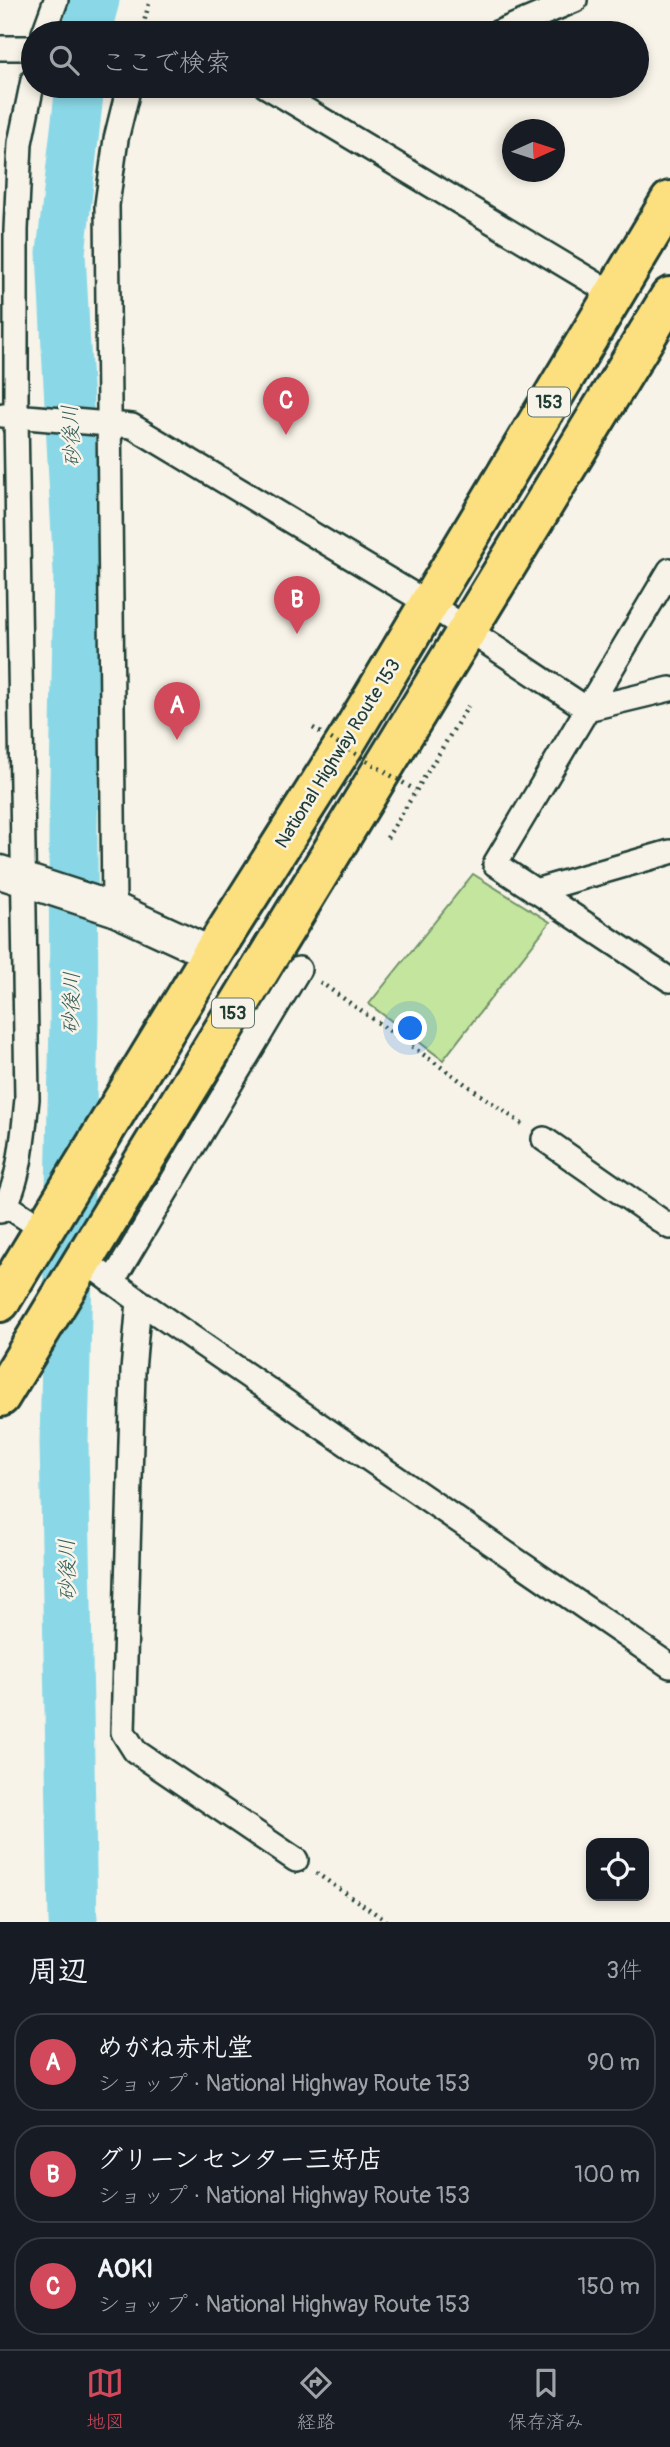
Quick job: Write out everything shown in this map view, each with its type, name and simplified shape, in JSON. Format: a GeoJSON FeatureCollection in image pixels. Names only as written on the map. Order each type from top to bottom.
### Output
{"type":"FeatureCollection","features":[{"type":"Feature","properties":{"kind":"highway","name":"National Highway Route 153"},"geometry":{"type":"LineString","coordinates":[[0,1302],[429,604],[670,201]]}},
{"type":"Feature","properties":{"kind":"highway","name":"153"},"geometry":{"type":"LineString","coordinates":[[0,1397],[466,628],[665,318]]}},
{"type":"Feature","properties":{"kind":"street"},"geometry":{"type":"LineString","coordinates":[[48,21],[56,0]]}},
{"type":"Feature","properties":{"kind":"street"},"geometry":{"type":"LineString","coordinates":[[525,21],[575,0]]}},
{"type":"Feature","properties":{"kind":"street"},"geometry":{"type":"LineString","coordinates":[[0,48],[21,48]]}},
{"type":"Feature","properties":{"kind":"street"},"geometry":{"type":"LineString","coordinates":[[29,98],[8,230],[13,875],[27,1099],[19,1160],[3,1208],[43,1229]]}},
{"type":"Feature","properties":{"kind":"street"},"geometry":{"type":"LineString","coordinates":[[114,909],[107,205],[116,139],[126,98]]}},
{"type":"Feature","properties":{"kind":"street"},"geometry":{"type":"LineString","coordinates":[[286,98],[613,294]]}},
{"type":"Feature","properties":{"kind":"street"},"geometry":{"type":"LineString","coordinates":[[8,415],[111,422],[132,426],[429,604],[587,709],[670,689]]}},
{"type":"Feature","properties":{"kind":"street"},"geometry":{"type":"LineString","coordinates":[[670,570],[495,864],[670,981]]}},
{"type":"Feature","properties":{"kind":"street"},"geometry":{"type":"LineString","coordinates":[[535,891],[670,852]]}},
{"type":"Feature","properties":{"kind":"street"},"geometry":{"type":"LineString","coordinates":[[13,875],[114,909],[212,954]]}},
{"type":"Feature","properties":{"kind":"street"},"geometry":{"type":"LineString","coordinates":[[112,1282],[299,969]]}},
{"type":"Feature","properties":{"kind":"street"},"geometry":{"type":"LineString","coordinates":[[544,1139],[670,1227]]}},
{"type":"Feature","properties":{"kind":"street"},"geometry":{"type":"LineString","coordinates":[[82,1259],[670,1666]]}},
{"type":"Feature","properties":{"kind":"street"},"geometry":{"type":"LineString","coordinates":[[139,1301],[133,1371],[124,1731],[135,1751],[296,1860]]}},
{"type":"Feature","properties":{"kind":"path"},"geometry":{"type":"LineString","coordinates":[[144,21],[150,0]]}},
{"type":"Feature","properties":{"kind":"path"},"geometry":{"type":"LineString","coordinates":[[387,838],[468,706]]}},
{"type":"Feature","properties":{"kind":"path"},"geometry":{"type":"LineString","coordinates":[[313,728],[415,790]]}},
{"type":"Feature","properties":{"kind":"path"},"geometry":{"type":"LineString","coordinates":[[299,969],[544,1139]]}},
{"type":"Feature","properties":{"kind":"path"},"geometry":{"type":"LineString","coordinates":[[296,1860],[388,1922]]}},
{"type":"Feature","properties":{"kind":"green space"},"geometry":{"type":"Polygon","coordinates":[[[473,874],[550,922],[443,1060],[369,1004],[473,874]]]}},
{"type":"Feature","properties":{"kind":"waterway","name":"砂後川"},"geometry":{"type":"LineString","coordinates":[[89,21],[95,0]]}},
{"type":"Feature","properties":{"kind":"waterway","name":"砂後川"},"geometry":{"type":"LineString","coordinates":[[73,1922],[64,1442],[74,1023],[73,834],[78,573],[61,253],[79,98]]}},
{"type":"Feature","properties":{"kind":"place","name":"AOKI"},"geometry":{"type":"Point","coordinates":[286,435]}},
{"type":"Feature","properties":{"kind":"place","name":"グリーンセンター三好店"},"geometry":{"type":"Point","coordinates":[297,634]}},
{"type":"Feature","properties":{"kind":"place","name":"めがね赤札堂"},"geometry":{"type":"Point","coordinates":[177,740]}}]}
